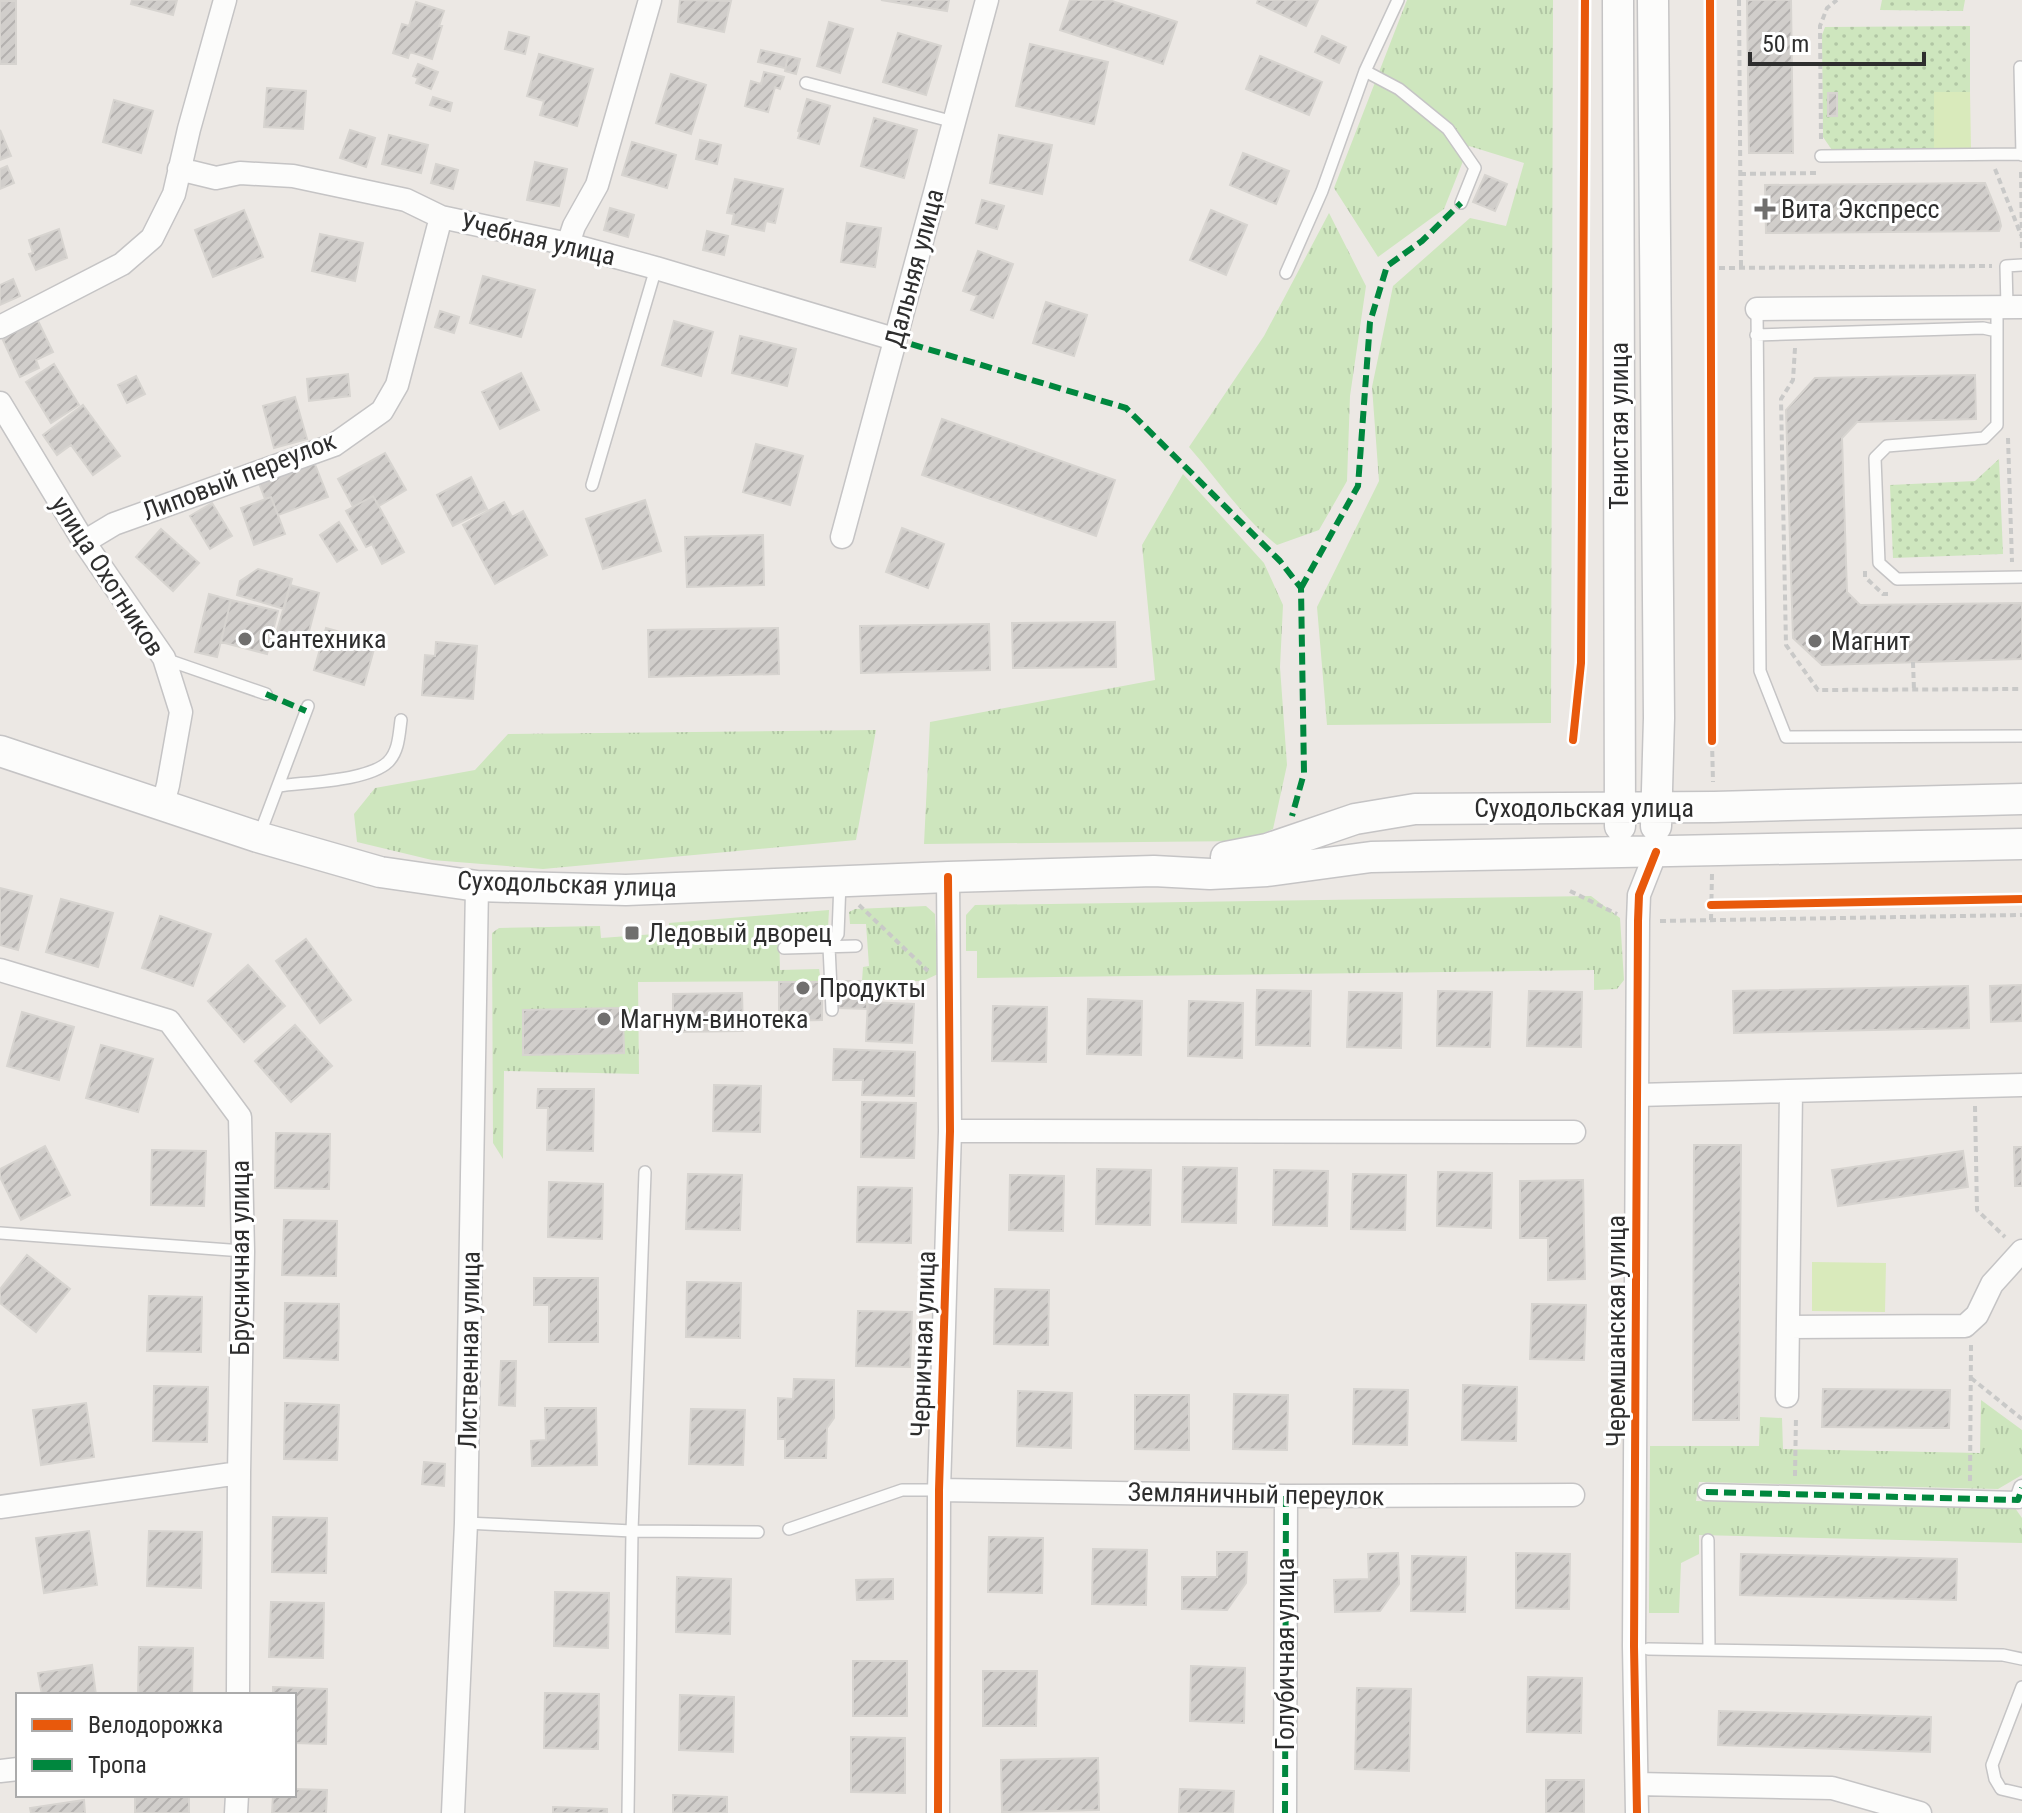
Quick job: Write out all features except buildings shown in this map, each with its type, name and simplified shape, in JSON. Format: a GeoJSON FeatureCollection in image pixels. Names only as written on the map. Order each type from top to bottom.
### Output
{"type":"FeatureCollection","features":[{"type":"Feature","properties":{"kind":"main road","name":"Тенистая улица"},"geometry":{"type":"LineString","coordinates":[[1618,0],[1620,852]]}},
{"type":"Feature","properties":{"kind":"main road","name":"Тенистая улица"},"geometry":{"type":"LineString","coordinates":[[1653,0],[1659,702],[1656,852]]}},
{"type":"Feature","properties":{"kind":"main road","name":"Суходольская улица"},"geometry":{"type":"LineString","coordinates":[[0,751],[162,807],[380,872],[477,886],[849,893],[948,877],[1154,871],[1210,874],[1267,871],[1371,857],[2022,844]]}},
{"type":"Feature","properties":{"kind":"main road","name":"Суходольская улица"},"geometry":{"type":"LineString","coordinates":[[1154,871],[1191,861],[1267,849],[1355,819],[1429,809],[1657,808],[2022,799]]}},
{"type":"Feature","properties":{"kind":"street"},"geometry":{"type":"LineString","coordinates":[[0,327],[122,264],[152,238],[174,194],[225,0]]}},
{"type":"Feature","properties":{"kind":"street"},"geometry":{"type":"LineString","coordinates":[[568,244],[574,226],[597,185],[650,0]]}},
{"type":"Feature","properties":{"kind":"street","name":"Дальняя улица"},"geometry":{"type":"LineString","coordinates":[[842,537],[987,0]]}},
{"type":"Feature","properties":{"kind":"street","name":"Учебная улица"},"geometry":{"type":"LineString","coordinates":[[179,169],[216,178],[240,173],[293,176],[406,200],[441,217],[568,244],[894,339]]}},
{"type":"Feature","properties":{"kind":"street","name":"Липовый переулок"},"geometry":{"type":"LineString","coordinates":[[84,542],[114,524],[334,445],[382,411],[397,385],[441,217]]}},
{"type":"Feature","properties":{"kind":"street"},"geometry":{"type":"LineString","coordinates":[[1757,309],[2009,307]]}},
{"type":"Feature","properties":{"kind":"street","name":"улица Охотников"},"geometry":{"type":"LineString","coordinates":[[0,403],[84,542],[164,658],[181,712],[162,807]]}},
{"type":"Feature","properties":{"kind":"street","name":"Черемшанская улица"},"geometry":{"type":"LineString","coordinates":[[1620,852],[1639,895]]}},
{"type":"Feature","properties":{"kind":"street","name":"Черемшанская улица"},"geometry":{"type":"LineString","coordinates":[[1637,1813],[1641,1648],[1638,921],[1639,895],[1656,852]]}},
{"type":"Feature","properties":{"kind":"street","name":"Черничная улица"},"geometry":{"type":"LineString","coordinates":[[938,1813],[939,1490],[950,1131],[948,877]]}},
{"type":"Feature","properties":{"kind":"street","name":"Лиственная улица"},"geometry":{"type":"LineString","coordinates":[[453,1813],[466,1523],[477,886]]}},
{"type":"Feature","properties":{"kind":"street","name":"Брусничная улица"},"geometry":{"type":"LineString","coordinates":[[0,970],[169,1021],[240,1117],[243,1251],[238,1693]]}},
{"type":"Feature","properties":{"kind":"street"},"geometry":{"type":"LineString","coordinates":[[1637,1095],[2022,1085]]}},
{"type":"Feature","properties":{"kind":"street"},"geometry":{"type":"LineString","coordinates":[[1787,1396],[1791,1091]]}},
{"type":"Feature","properties":{"kind":"street"},"geometry":{"type":"LineString","coordinates":[[950,1131],[1574,1132]]}},
{"type":"Feature","properties":{"kind":"street"},"geometry":{"type":"LineString","coordinates":[[1788,1327],[1965,1326],[1977,1315],[1992,1284],[2022,1252]]}},
{"type":"Feature","properties":{"kind":"street"},"geometry":{"type":"LineString","coordinates":[[0,1507],[239,1473]]}},
{"type":"Feature","properties":{"kind":"street"},"geometry":{"type":"LineString","coordinates":[[1706,1492],[2018,1500],[2022,1488]]}},
{"type":"Feature","properties":{"kind":"street","name":"Земляничный переулок"},"geometry":{"type":"LineString","coordinates":[[939,1490],[1286,1496],[1573,1495]]}},
{"type":"Feature","properties":{"kind":"street","name":"Голубичная улица"},"geometry":{"type":"LineString","coordinates":[[1285,1813],[1286,1496]]}},
{"type":"Feature","properties":{"kind":"street"},"geometry":{"type":"LineString","coordinates":[[1637,1784],[1832,1788],[1920,1813]]}},
{"type":"Feature","properties":{"kind":"lane"},"geometry":{"type":"LineString","coordinates":[[1286,273],[1322,191],[1365,71],[1398,0]]}},
{"type":"Feature","properties":{"kind":"lane"},"geometry":{"type":"LineString","coordinates":[[1821,156],[2021,155],[2020,67]]}},
{"type":"Feature","properties":{"kind":"lane"},"geometry":{"type":"LineString","coordinates":[[1365,71],[1399,89],[1448,129],[1475,168],[1461,203]]}},
{"type":"Feature","properties":{"kind":"lane"},"geometry":{"type":"LineString","coordinates":[[806,83],[954,122]]}},
{"type":"Feature","properties":{"kind":"lane"},"geometry":{"type":"LineString","coordinates":[[2017,577],[1897,579],[1879,563],[1875,458],[1887,446],[1984,438],[1997,425],[1997,331],[2009,307],[2006,266],[2022,265]]}},
{"type":"Feature","properties":{"kind":"lane"},"geometry":{"type":"LineString","coordinates":[[592,485],[656,268]]}},
{"type":"Feature","properties":{"kind":"lane"},"geometry":{"type":"LineString","coordinates":[[1757,309],[1760,671],[1786,737],[2022,736]]}},
{"type":"Feature","properties":{"kind":"lane"},"geometry":{"type":"LineString","coordinates":[[1756,335],[1983,328],[1997,331]]}},
{"type":"Feature","properties":{"kind":"lane"},"geometry":{"type":"LineString","coordinates":[[164,658],[266,694]]}},
{"type":"Feature","properties":{"kind":"lane"},"geometry":{"type":"LineString","coordinates":[[258,837],[308,706]]}},
{"type":"Feature","properties":{"kind":"lane"},"geometry":{"type":"LineString","coordinates":[[279,786],[362,775],[388,762],[397,746],[401,720]]}},
{"type":"Feature","properties":{"kind":"lane"},"geometry":{"type":"LineString","coordinates":[[832,1010],[829,947],[838,934],[849,893]]}},
{"type":"Feature","properties":{"kind":"lane"},"geometry":{"type":"LineString","coordinates":[[784,948],[856,946]]}},
{"type":"Feature","properties":{"kind":"lane"},"geometry":{"type":"LineString","coordinates":[[628,1813],[632,1531],[645,1172]]}},
{"type":"Feature","properties":{"kind":"lane"},"geometry":{"type":"LineString","coordinates":[[0,1233],[243,1251]]}},
{"type":"Feature","properties":{"kind":"lane"},"geometry":{"type":"LineString","coordinates":[[789,1529],[902,1490],[939,1490]]}},
{"type":"Feature","properties":{"kind":"lane"},"geometry":{"type":"LineString","coordinates":[[466,1523],[632,1531],[758,1532]]}},
{"type":"Feature","properties":{"kind":"lane"},"geometry":{"type":"LineString","coordinates":[[1708,1540],[1709,1650]]}},
{"type":"Feature","properties":{"kind":"lane"},"geometry":{"type":"LineString","coordinates":[[1641,1648],[2003,1655],[2022,1659]]}},
{"type":"Feature","properties":{"kind":"lane"},"geometry":{"type":"LineString","coordinates":[[2022,1687],[1992,1765],[2001,1789],[2022,1794]]}},
{"type":"Feature","properties":{"kind":"path"},"geometry":{"type":"LineString","coordinates":[[1739,0],[1741,268]]}},
{"type":"Feature","properties":{"kind":"path"},"geometry":{"type":"LineString","coordinates":[[1821,156],[1820,26],[1827,8],[1837,0]]}},
{"type":"Feature","properties":{"kind":"path"},"geometry":{"type":"LineString","coordinates":[[1990,155],[2022,238]]}},
{"type":"Feature","properties":{"kind":"path"},"geometry":{"type":"LineString","coordinates":[[2021,155],[2022,265]]}},
{"type":"Feature","properties":{"kind":"path"},"geometry":{"type":"LineString","coordinates":[[1719,268],[2006,266]]}},
{"type":"Feature","properties":{"kind":"path"},"geometry":{"type":"LineString","coordinates":[[1796,334],[1793,380],[1781,399],[1786,645],[1818,690],[2022,689]]}},
{"type":"Feature","properties":{"kind":"path"},"geometry":{"type":"LineString","coordinates":[[2008,431],[2017,577]]}},
{"type":"Feature","properties":{"kind":"path"},"geometry":{"type":"LineString","coordinates":[[1865,563],[1865,577],[1883,594],[1897,593]]}},
{"type":"Feature","properties":{"kind":"path"},"geometry":{"type":"LineString","coordinates":[[1913,662],[1914,690]]}},
{"type":"Feature","properties":{"kind":"path"},"geometry":{"type":"LineString","coordinates":[[1711,725],[1712,741]]}},
{"type":"Feature","properties":{"kind":"path"},"geometry":{"type":"LineString","coordinates":[[1570,891],[1638,921],[2022,915]]}},
{"type":"Feature","properties":{"kind":"path"},"geometry":{"type":"LineString","coordinates":[[849,893],[937,980],[949,980]]}},
{"type":"Feature","properties":{"kind":"path"},"geometry":{"type":"LineString","coordinates":[[1711,905],[1727,905]]}},
{"type":"Feature","properties":{"kind":"path"},"geometry":{"type":"LineString","coordinates":[[1975,1086],[1977,1210],[2022,1252]]}},
{"type":"Feature","properties":{"kind":"path"},"geometry":{"type":"LineString","coordinates":[[1965,1326],[1971,1338],[1969,1499]]}},
{"type":"Feature","properties":{"kind":"path"},"geometry":{"type":"LineString","coordinates":[[1971,1378],[2022,1419]]}},
{"type":"Feature","properties":{"kind":"path"},"geometry":{"type":"LineString","coordinates":[[1787,1396],[1796,1416],[1795,1494]]}},
{"type":"Feature","properties":{"kind":"green space"},"geometry":{"type":"Polygon","coordinates":[[[1407,0],[1553,0],[1551,723],[1327,725],[1317,607],[1379,481],[1372,387],[1393,286],[1470,218],[1506,226],[1524,163],[1469,146],[1444,209],[1378,257],[1334,188],[1407,0]]]}},
{"type":"Feature","properties":{"kind":"green space"},"geometry":{"type":"Polygon","coordinates":[[[1882,0],[1965,0],[1963,11],[1880,10],[1882,0]]]}},
{"type":"Feature","properties":{"kind":"green space"},"geometry":{"type":"Polygon","coordinates":[[[1970,26],[1970,92],[1934,92],[1934,149],[1832,150],[1823,137],[1822,35],[1825,27],[1970,26]]]}},
{"type":"Feature","properties":{"kind":"green space"},"geometry":{"type":"Polygon","coordinates":[[[1934,92],[1970,92],[1971,149],[1934,149],[1934,92]]]}},
{"type":"Feature","properties":{"kind":"green space"},"geometry":{"type":"Polygon","coordinates":[[[1329,213],[1366,286],[1350,396],[1347,481],[1319,530],[1277,545],[1242,511],[1189,447],[1264,336],[1329,213]]]}},
{"type":"Feature","properties":{"kind":"green space"},"geometry":{"type":"Polygon","coordinates":[[[1999,459],[2003,554],[1893,558],[1890,485],[1975,481],[1999,459]]]}},
{"type":"Feature","properties":{"kind":"green space"},"geometry":{"type":"Polygon","coordinates":[[[1183,474],[1264,563],[1283,605],[1280,667],[1287,765],[1273,829],[1246,841],[924,844],[930,722],[1155,680],[1142,545],[1183,474]]]}},
{"type":"Feature","properties":{"kind":"green space"},"geometry":{"type":"Polygon","coordinates":[[[876,730],[856,840],[543,869],[432,860],[357,842],[354,814],[375,788],[475,770],[508,734],[876,730]]]}},
{"type":"Feature","properties":{"kind":"green space"},"geometry":{"type":"Polygon","coordinates":[[[1591,896],[1620,918],[1624,980],[1617,989],[1594,990],[1594,970],[977,978],[977,951],[966,951],[966,915],[975,905],[1591,896]]]}},
{"type":"Feature","properties":{"kind":"green space"},"geometry":{"type":"Polygon","coordinates":[[[926,906],[935,914],[938,974],[923,981],[862,981],[863,967],[869,966],[866,924],[850,924],[849,912],[855,909],[926,906]]]}},
{"type":"Feature","properties":{"kind":"green space"},"geometry":{"type":"Polygon","coordinates":[[[829,910],[828,928],[779,929],[780,970],[819,969],[821,981],[638,982],[639,1074],[504,1071],[503,1159],[493,1143],[492,933],[499,928],[600,926],[601,938],[669,933],[669,923],[829,910]]]}},
{"type":"Feature","properties":{"kind":"green space"},"geometry":{"type":"Polygon","coordinates":[[[1812,1262],[1886,1263],[1885,1312],[1812,1311],[1812,1262]]]}},
{"type":"Feature","properties":{"kind":"green space"},"geometry":{"type":"Polygon","coordinates":[[[1981,1400],[2022,1430],[2022,1475],[1998,1489],[1699,1482],[1696,1501],[2015,1508],[2022,1518],[2022,1543],[1699,1535],[1699,1554],[1681,1563],[1679,1613],[1649,1613],[1650,1446],[1759,1446],[1760,1417],[1782,1418],[1783,1449],[1980,1453],[1981,1400]]]}},
{"type":"Feature","properties":{"kind":"marked path"},"geometry":{"type":"LineString","coordinates":[[1301,588],[1358,486],[1370,322],[1387,266],[1422,241],[1461,203]]}},
{"type":"Feature","properties":{"kind":"marked path"},"geometry":{"type":"LineString","coordinates":[[894,339],[1126,408],[1280,561],[1301,588],[1304,773],[1292,816]]}},
{"type":"Feature","properties":{"kind":"marked path"},"geometry":{"type":"LineString","coordinates":[[266,694],[306,711]]}},
{"type":"Feature","properties":{"kind":"marked path"},"geometry":{"type":"LineString","coordinates":[[1706,1492],[2018,1500],[2022,1488]]}},
{"type":"Feature","properties":{"kind":"marked path"},"geometry":{"type":"LineString","coordinates":[[1285,1813],[1286,1496]]}},
{"type":"Feature","properties":{"kind":"cycle path"},"geometry":{"type":"LineString","coordinates":[[1573,740],[1581,663],[1585,0]]}},
{"type":"Feature","properties":{"kind":"cycle path"},"geometry":{"type":"LineString","coordinates":[[1710,0],[1712,741]]}},
{"type":"Feature","properties":{"kind":"cycle path"},"geometry":{"type":"LineString","coordinates":[[1637,1813],[1634,1646],[1638,921],[1639,895],[1656,852]]}},
{"type":"Feature","properties":{"kind":"cycle path"},"geometry":{"type":"LineString","coordinates":[[938,1813],[939,1490],[950,1131],[948,877]]}},
{"type":"Feature","properties":{"kind":"cycle path"},"geometry":{"type":"LineString","coordinates":[[1711,905],[2022,899]]}},
{"type":"Feature","properties":{"kind":"place","name":"Вита Экспресс"},"geometry":{"type":"Point","coordinates":[1765,209]}},
{"type":"Feature","properties":{"kind":"place","name":"Сантехника"},"geometry":{"type":"Point","coordinates":[245,639]}},
{"type":"Feature","properties":{"kind":"place","name":"Магнит"},"geometry":{"type":"Point","coordinates":[1815,641]}},
{"type":"Feature","properties":{"kind":"place","name":"Ледовый дворец"},"geometry":{"type":"Point","coordinates":[632,933]}},
{"type":"Feature","properties":{"kind":"place","name":"Продукты"},"geometry":{"type":"Point","coordinates":[803,988]}},
{"type":"Feature","properties":{"kind":"place","name":"Магнум-винотека"},"geometry":{"type":"Point","coordinates":[604,1019]}}]}
